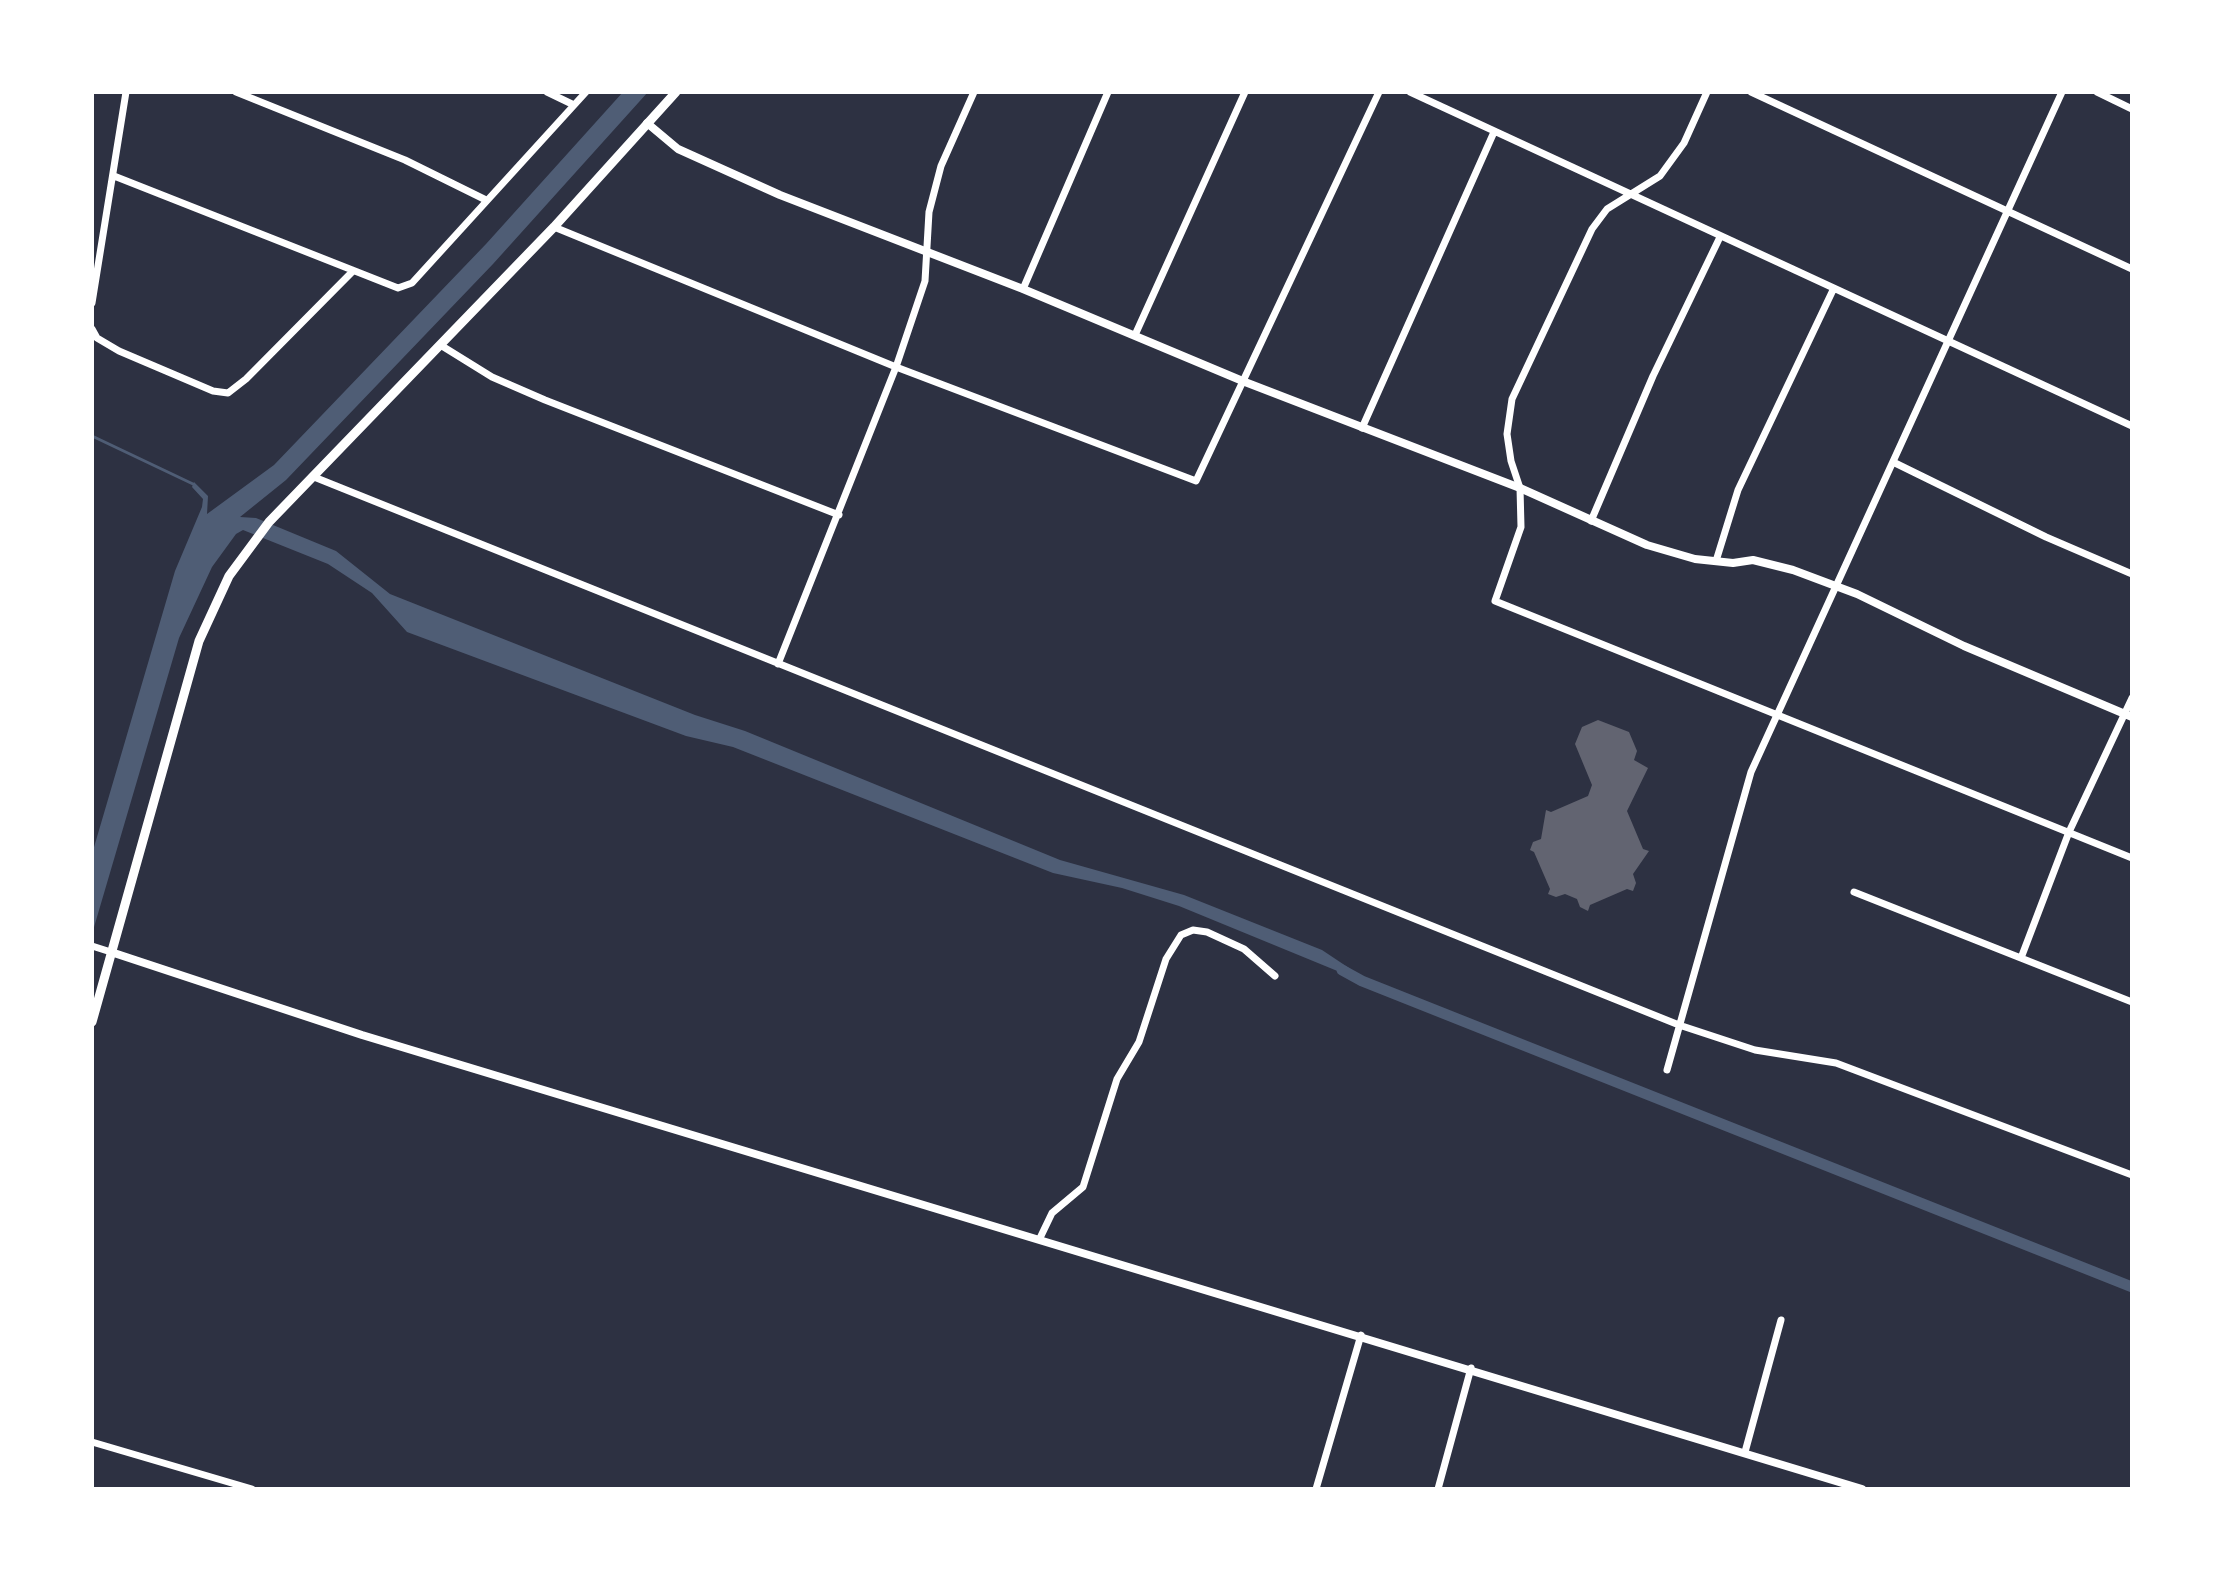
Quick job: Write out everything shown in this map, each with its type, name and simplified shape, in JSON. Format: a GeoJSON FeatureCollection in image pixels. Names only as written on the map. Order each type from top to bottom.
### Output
{"type":"FeatureCollection","features":[{"type":"Feature","properties":{"kind":"main road"},"geometry":{"type":"LineString","coordinates":[[92,1022],[114,953],[199,641],[229,576],[269,522],[442,346],[676,92]]}},
{"type":"Feature","properties":{"kind":"street"},"geometry":{"type":"LineString","coordinates":[[92,303],[126,92]]}},
{"type":"Feature","properties":{"kind":"street"},"geometry":{"type":"LineString","coordinates":[[236,92],[405,160],[486,200]]}},
{"type":"Feature","properties":{"kind":"street"},"geometry":{"type":"LineString","coordinates":[[547,92],[574,105]]}},
{"type":"Feature","properties":{"kind":"street"},"geometry":{"type":"LineString","coordinates":[[114,176],[398,288],[412,283],[586,92]]}},
{"type":"Feature","properties":{"kind":"street"},"geometry":{"type":"LineString","coordinates":[[778,664],[896,367],[925,281],[929,212],[941,166],[974,92]]}},
{"type":"Feature","properties":{"kind":"street"},"geometry":{"type":"LineString","coordinates":[[1023,289],[1108,92]]}},
{"type":"Feature","properties":{"kind":"street"},"geometry":{"type":"LineString","coordinates":[[1135,335],[1245,92]]}},
{"type":"Feature","properties":{"kind":"street"},"geometry":{"type":"LineString","coordinates":[[554,227],[896,367],[1196,481],[1379,92]]}},
{"type":"Feature","properties":{"kind":"street"},"geometry":{"type":"LineString","coordinates":[[1410,92],[2132,426]]}},
{"type":"Feature","properties":{"kind":"street"},"geometry":{"type":"LineString","coordinates":[[1707,92],[1684,143],[1660,176],[1607,209],[1592,229],[1512,399],[1507,434],[1511,461],[1520,488],[1521,527],[1495,601],[2132,858]]}},
{"type":"Feature","properties":{"kind":"street"},"geometry":{"type":"LineString","coordinates":[[1751,92],[2132,269]]}},
{"type":"Feature","properties":{"kind":"street"},"geometry":{"type":"LineString","coordinates":[[1667,1070],[1751,772],[1948,343],[2005,210],[2062,92]]}},
{"type":"Feature","properties":{"kind":"street"},"geometry":{"type":"LineString","coordinates":[[2097,92],[2132,109]]}},
{"type":"Feature","properties":{"kind":"street"},"geometry":{"type":"LineString","coordinates":[[647,123],[691,156],[1245,382],[1520,488],[1647,545],[1695,559],[1733,563],[1753,560],[1835,585],[1964,646],[2128,715]]}},
{"type":"Feature","properties":{"kind":"street"},"geometry":{"type":"LineString","coordinates":[[1362,428],[1494,132]]}},
{"type":"Feature","properties":{"kind":"street"},"geometry":{"type":"LineString","coordinates":[[1591,521],[1653,376],[1720,237]]}},
{"type":"Feature","properties":{"kind":"street"},"geometry":{"type":"LineString","coordinates":[[92,329],[97,338],[119,351],[213,391],[228,393],[246,379],[353,271]]}},
{"type":"Feature","properties":{"kind":"street"},"geometry":{"type":"LineString","coordinates":[[1716,561],[1738,490],[1833,290]]}},
{"type":"Feature","properties":{"kind":"street"},"geometry":{"type":"LineString","coordinates":[[442,346],[492,377],[545,400],[839,515]]}},
{"type":"Feature","properties":{"kind":"street"},"geometry":{"type":"LineString","coordinates":[[1893,462],[2046,537],[2132,574]]}},
{"type":"Feature","properties":{"kind":"street"},"geometry":{"type":"LineString","coordinates":[[314,477],[1679,1025],[1755,1050],[1836,1063],[2132,1175]]}},
{"type":"Feature","properties":{"kind":"street"},"geometry":{"type":"LineString","coordinates":[[2021,958],[2069,832],[2128,715],[2132,698]]}},
{"type":"Feature","properties":{"kind":"street"},"geometry":{"type":"LineString","coordinates":[[1854,892],[2132,1002]]}},
{"type":"Feature","properties":{"kind":"street"},"geometry":{"type":"LineString","coordinates":[[1040,1238],[1052,1213],[1083,1187],[1117,1079],[1139,1042],[1173,943],[1193,930],[1207,932],[1244,949],[1275,976]]}},
{"type":"Feature","properties":{"kind":"street"},"geometry":{"type":"LineString","coordinates":[[94,946],[362,1035],[1471,1368],[1862,1489]]}},
{"type":"Feature","properties":{"kind":"street"},"geometry":{"type":"LineString","coordinates":[[1745,1452],[1781,1320]]}},
{"type":"Feature","properties":{"kind":"street"},"geometry":{"type":"LineString","coordinates":[[1316,1489],[1361,1335]]}},
{"type":"Feature","properties":{"kind":"street"},"geometry":{"type":"LineString","coordinates":[[1438,1489],[1471,1368]]}},
{"type":"Feature","properties":{"kind":"street"},"geometry":{"type":"LineString","coordinates":[[92,1442],[252,1489]]}},
{"type":"Feature","properties":{"kind":"water"},"geometry":{"type":"Polygon","coordinates":[[[623,92],[648,92],[493,264],[286,480],[240,517],[256,518],[336,551],[390,594],[695,715],[745,731],[1060,860],[1184,895],[1322,950],[1355,972],[1352,977],[1179,906],[1122,888],[1053,873],[733,747],[686,736],[407,632],[372,593],[328,564],[243,530],[236,534],[212,567],[179,638],[92,934],[92,854],[175,571],[202,507],[203,499],[192,487],[194,482],[208,496],[207,514],[274,465],[486,244],[623,92]]]}},
{"type":"Feature","properties":{"kind":"building"},"geometry":{"type":"Polygon","coordinates":[[[1598,720],[1629,732],[1637,751],[1634,760],[1648,768],[1627,811],[1643,849],[1649,851],[1633,874],[1636,883],[1633,891],[1627,889],[1590,905],[1588,911],[1580,907],[1577,899],[1565,894],[1556,897],[1548,894],[1550,889],[1534,852],[1530,850],[1533,842],[1541,839],[1546,810],[1551,812],[1588,796],[1592,785],[1575,744],[1582,727],[1598,720]]]}},
{"type":"Feature","properties":{"kind":"waterway"},"geometry":{"type":"LineString","coordinates":[[92,436],[193,484]]}},
{"type":"Feature","properties":{"kind":"waterway"},"geometry":{"type":"LineString","coordinates":[[1342,970],[1362,981],[2132,1287]]}}]}
